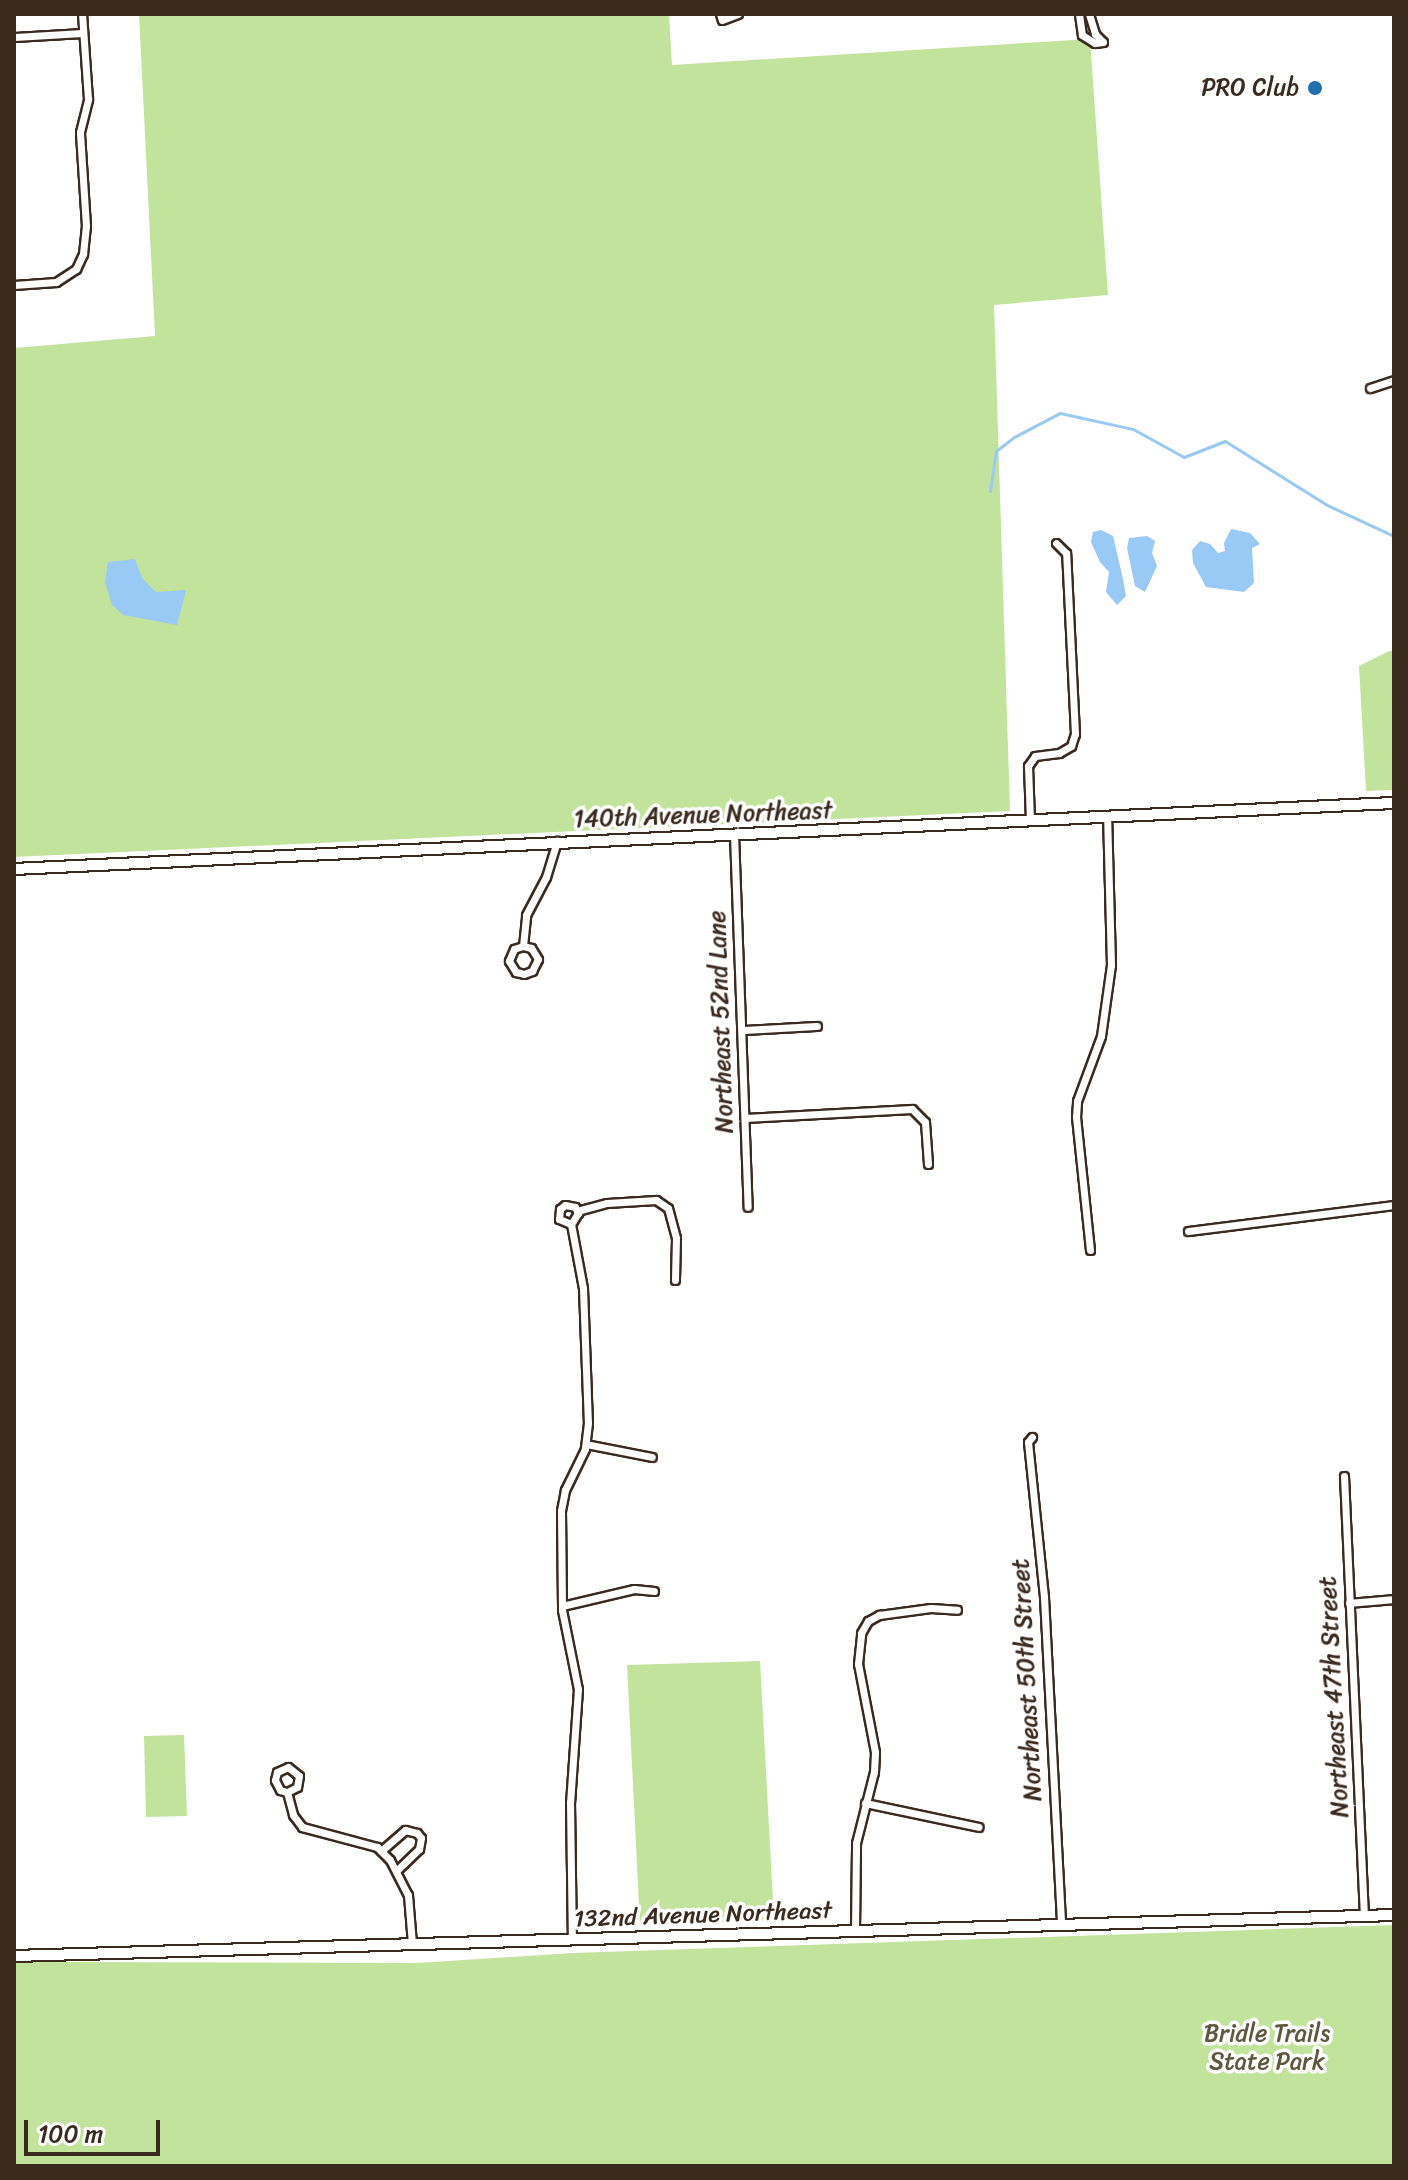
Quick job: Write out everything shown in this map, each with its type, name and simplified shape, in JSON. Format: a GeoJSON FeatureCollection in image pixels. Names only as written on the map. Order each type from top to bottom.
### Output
{"type":"FeatureCollection","features":[{"type":"Feature","properties":{"kind":"street"},"geometry":{"type":"LineString","coordinates":[[14,285],[56,282],[76,269],[83,254],[86,226],[80,132],[88,99],[82,14]]}},
{"type":"Feature","properties":{"kind":"street"},"geometry":{"type":"LineString","coordinates":[[721,17],[738,14]]}},
{"type":"Feature","properties":{"kind":"street"},"geometry":{"type":"LineString","coordinates":[[1079,14],[1082,35],[1095,43],[1103,42],[1095,34],[1089,14]]}},
{"type":"Feature","properties":{"kind":"street"},"geometry":{"type":"LineString","coordinates":[[14,37],[83,33]]}},
{"type":"Feature","properties":{"kind":"street"},"geometry":{"type":"LineString","coordinates":[[1370,388],[1394,380]]}},
{"type":"Feature","properties":{"kind":"street"},"geometry":{"type":"LineString","coordinates":[[1030,820],[1028,766],[1035,756],[1059,753],[1071,746],[1075,734],[1066,553],[1056,543]]}},
{"type":"Feature","properties":{"kind":"street","name":"140th Avenue Northeast"},"geometry":{"type":"LineString","coordinates":[[14,869],[1394,803]]}},
{"type":"Feature","properties":{"kind":"street"},"geometry":{"type":"LineString","coordinates":[[1090,1250],[1075,1133],[1077,1101],[1101,1036],[1111,965],[1107,816]]}},
{"type":"Feature","properties":{"kind":"street","name":"Northeast 52nd Lane"},"geometry":{"type":"LineString","coordinates":[[734,834],[748,1207]]}},
{"type":"Feature","properties":{"kind":"street"},"geometry":{"type":"LineString","coordinates":[[523,946],[526,915],[546,877],[557,841]]}},
{"type":"Feature","properties":{"kind":"street"},"geometry":{"type":"LineString","coordinates":[[523,946],[534,951],[538,959],[532,971],[524,974],[512,969],[509,961],[514,949],[523,946]]}},
{"type":"Feature","properties":{"kind":"street"},"geometry":{"type":"LineString","coordinates":[[743,1030],[817,1026]]}},
{"type":"Feature","properties":{"kind":"street"},"geometry":{"type":"LineString","coordinates":[[745,1118],[912,1109],[925,1122],[928,1164]]}},
{"type":"Feature","properties":{"kind":"street"},"geometry":{"type":"LineString","coordinates":[[577,1211],[607,1203],[656,1200],[668,1208],[676,1238],[675,1280]]}},
{"type":"Feature","properties":{"kind":"street"},"geometry":{"type":"LineString","coordinates":[[571,1224],[559,1219],[560,1209],[569,1205],[577,1211]]}},
{"type":"Feature","properties":{"kind":"street"},"geometry":{"type":"LineString","coordinates":[[1188,1231],[1394,1205]]}},
{"type":"Feature","properties":{"kind":"street"},"geometry":{"type":"LineString","coordinates":[[571,1224],[576,1220],[577,1211]]}},
{"type":"Feature","properties":{"kind":"street"},"geometry":{"type":"LineString","coordinates":[[571,1224],[583,1288],[586,1444],[565,1490],[561,1511],[562,1606],[578,1689],[570,1802],[572,1938]]}},
{"type":"Feature","properties":{"kind":"street","name":"Northeast 50th Street"},"geometry":{"type":"LineString","coordinates":[[1032,1437],[1028,1442],[1044,1597],[1061,1923]]}},
{"type":"Feature","properties":{"kind":"street"},"geometry":{"type":"LineString","coordinates":[[586,1444],[652,1457]]}},
{"type":"Feature","properties":{"kind":"street","name":"Northeast 47th Street"},"geometry":{"type":"LineString","coordinates":[[1344,1476],[1364,1915]]}},
{"type":"Feature","properties":{"kind":"street"},"geometry":{"type":"LineString","coordinates":[[562,1606],[634,1589],[654,1591]]}},
{"type":"Feature","properties":{"kind":"street"},"geometry":{"type":"LineString","coordinates":[[1349,1603],[1394,1599]]}},
{"type":"Feature","properties":{"kind":"street"},"geometry":{"type":"LineString","coordinates":[[855,1930],[856,1843],[874,1772],[875,1752],[858,1664],[858,1647],[868,1621],[879,1615],[902,1611],[957,1610]]}},
{"type":"Feature","properties":{"kind":"street"},"geometry":{"type":"LineString","coordinates":[[287,1792],[293,1815],[302,1827],[381,1851],[397,1870],[408,1895],[412,1944]]}},
{"type":"Feature","properties":{"kind":"street"},"geometry":{"type":"LineString","coordinates":[[865,1803],[979,1827]]}},
{"type":"Feature","properties":{"kind":"street"},"geometry":{"type":"LineString","coordinates":[[381,1851],[405,1830],[417,1833],[421,1838],[419,1849],[397,1870]]}},
{"type":"Feature","properties":{"kind":"street","name":"132nd Avenue Northeast"},"geometry":{"type":"LineString","coordinates":[[14,1956],[1394,1915]]}},
{"type":"Feature","properties":{"kind":"green space"},"geometry":{"type":"Polygon","coordinates":[[[139,14],[669,14],[672,65],[1090,39],[1108,295],[994,305],[1010,811],[14,857],[14,348],[155,336],[139,14]]]}},
{"type":"Feature","properties":{"kind":"green space"},"geometry":{"type":"Polygon","coordinates":[[[1394,651],[1394,790],[1366,791],[1359,666],[1394,651]]]}},
{"type":"Feature","properties":{"kind":"green space"},"geometry":{"type":"Polygon","coordinates":[[[760,1661],[774,1920],[640,1925],[627,1665],[760,1661]]]}},
{"type":"Feature","properties":{"kind":"green space"},"geometry":{"type":"Polygon","coordinates":[[[184,1735],[187,1816],[146,1817],[144,1736],[184,1735]]]}},
{"type":"Feature","properties":{"kind":"green space","name":"Bridle Trails State Park"},"geometry":{"type":"Polygon","coordinates":[[[1394,1925],[1394,2166],[14,2166],[14,1962],[417,1963],[573,1953],[1394,1925]]]}},
{"type":"Feature","properties":{"kind":"water"},"geometry":{"type":"Polygon","coordinates":[[[1231,529],[1250,533],[1260,544],[1252,548],[1254,583],[1244,592],[1206,587],[1193,563],[1192,550],[1200,541],[1210,544],[1218,553],[1225,551],[1224,543],[1231,529]]]}},
{"type":"Feature","properties":{"kind":"water"},"geometry":{"type":"Polygon","coordinates":[[[1101,530],[1113,536],[1123,579],[1126,596],[1117,605],[1106,592],[1109,572],[1100,562],[1091,542],[1093,532],[1101,530]]]}},
{"type":"Feature","properties":{"kind":"water"},"geometry":{"type":"Polygon","coordinates":[[[1147,536],[1155,541],[1152,553],[1157,566],[1145,592],[1135,586],[1127,548],[1129,538],[1147,536]]]}},
{"type":"Feature","properties":{"kind":"water"},"geometry":{"type":"Polygon","coordinates":[[[135,559],[142,578],[156,592],[186,590],[177,625],[123,615],[112,605],[105,582],[108,562],[135,559]]]}},
{"type":"Feature","properties":{"kind":"waterway"},"geometry":{"type":"LineString","coordinates":[[990,491],[996,451],[1014,437],[1060,413],[1133,429],[1184,457],[1225,441],[1327,505],[1394,536]]}},
{"type":"Feature","properties":{"kind":"place","name":"PRO Club"},"geometry":{"type":"Point","coordinates":[1315,88]}}]}
